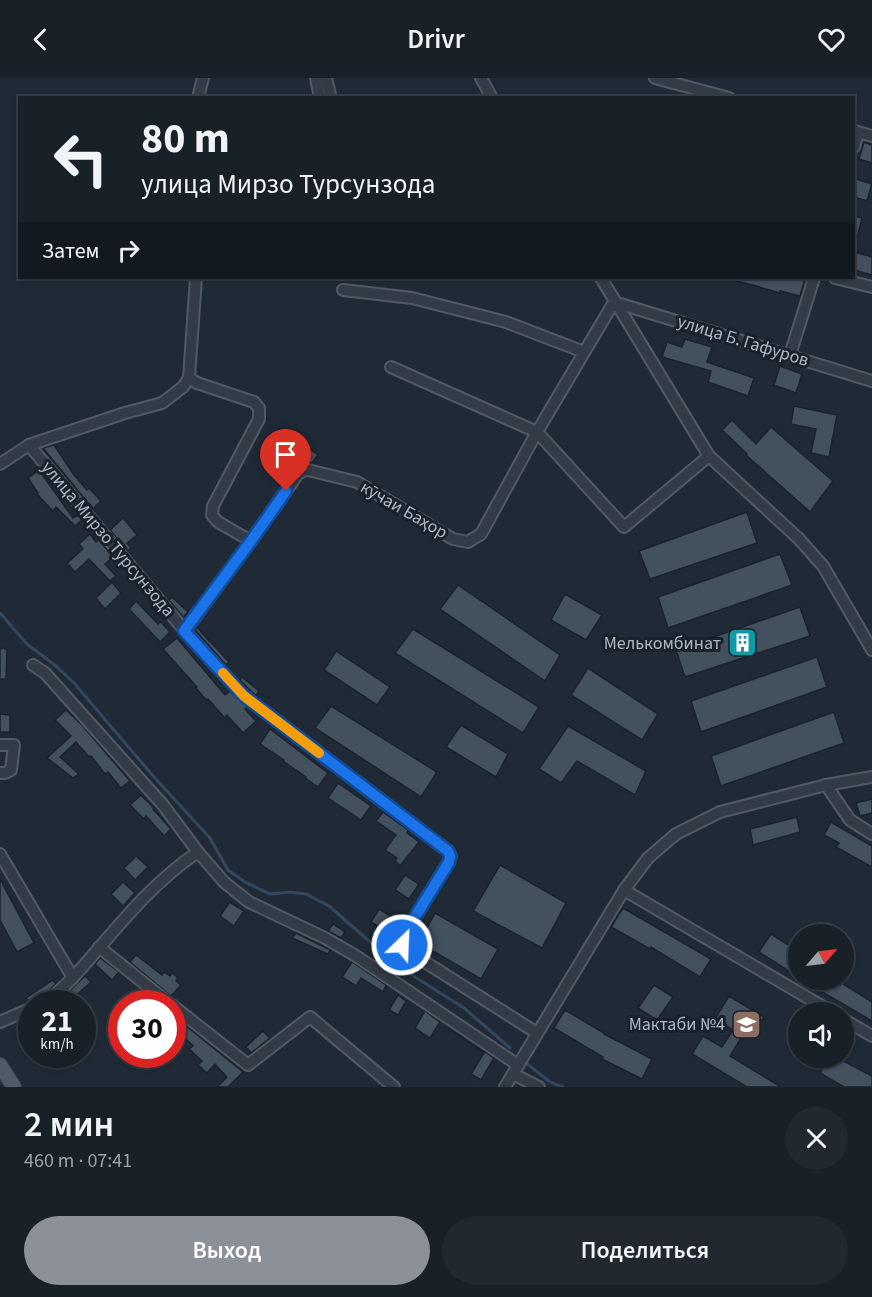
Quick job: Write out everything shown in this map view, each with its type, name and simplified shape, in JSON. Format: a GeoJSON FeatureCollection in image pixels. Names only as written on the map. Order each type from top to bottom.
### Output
{"type":"FeatureCollection","features":[{"type":"Feature","properties":{"kind":"main road"},"geometry":{"type":"LineString","coordinates":[[0,1065],[14,1087]]}},
{"type":"Feature","properties":{"kind":"street"},"geometry":{"type":"LineString","coordinates":[[198,96],[203,78]]}},
{"type":"Feature","properties":{"kind":"street"},"geometry":{"type":"LineString","coordinates":[[316,78],[329,96]]}},
{"type":"Feature","properties":{"kind":"street"},"geometry":{"type":"LineString","coordinates":[[326,78],[330,96]]}},
{"type":"Feature","properties":{"kind":"street"},"geometry":{"type":"LineString","coordinates":[[481,78],[491,96]]}},
{"type":"Feature","properties":{"kind":"street"},"geometry":{"type":"LineString","coordinates":[[656,78],[722,96]]}},
{"type":"Feature","properties":{"kind":"street"},"geometry":{"type":"LineString","coordinates":[[856,131],[872,136]]}},
{"type":"Feature","properties":{"kind":"street"},"geometry":{"type":"LineString","coordinates":[[0,464],[29,445],[162,403],[183,387],[189,378],[196,279]]}},
{"type":"Feature","properties":{"kind":"street"},"geometry":{"type":"LineString","coordinates":[[601,279],[709,456],[800,538],[823,566],[872,650]]}},
{"type":"Feature","properties":{"kind":"street"},"geometry":{"type":"LineString","coordinates":[[790,355],[814,279]]}},
{"type":"Feature","properties":{"kind":"street"},"geometry":{"type":"LineString","coordinates":[[839,279],[872,287]]}},
{"type":"Feature","properties":{"kind":"street"},"geometry":{"type":"LineString","coordinates":[[343,290],[412,298],[485,316],[584,352]]}},
{"type":"Feature","properties":{"kind":"street","name":"улица Б. Гафуров"},"geometry":{"type":"LineString","coordinates":[[615,302],[872,381]]}},
{"type":"Feature","properties":{"kind":"street","name":"кӯчаи Баҳор"},"geometry":{"type":"LineString","coordinates":[[184,631],[298,474],[303,471],[308,470],[357,482],[453,539],[468,542],[481,534],[537,432],[615,302]]}},
{"type":"Feature","properties":{"kind":"street"},"geometry":{"type":"LineString","coordinates":[[391,367],[537,432],[624,527],[709,456]]}},
{"type":"Feature","properties":{"kind":"street"},"geometry":{"type":"LineString","coordinates":[[189,378],[197,383],[254,402],[259,408],[259,419],[213,506],[212,515],[218,522],[251,541]]}},
{"type":"Feature","properties":{"kind":"street","name":"улица Мирзо Турсунзода"},"geometry":{"type":"LineString","coordinates":[[29,445],[184,631],[244,696],[448,851],[449,862],[402,938],[402,945],[406,951],[537,1033]]}},
{"type":"Feature","properties":{"kind":"street"},"geometry":{"type":"LineString","coordinates":[[33,665],[45,673],[163,805],[224,882],[249,902],[325,938],[356,956],[539,1087]]}},
{"type":"Feature","properties":{"kind":"street"},"geometry":{"type":"LineString","coordinates":[[0,745],[14,745],[11,770],[0,773]]}},
{"type":"Feature","properties":{"kind":"street"},"geometry":{"type":"LineString","coordinates":[[505,1087],[624,890],[648,858],[676,834],[720,812],[826,785],[872,777]]}},
{"type":"Feature","properties":{"kind":"street"},"geometry":{"type":"LineString","coordinates":[[826,785],[850,820],[872,834]]}},
{"type":"Feature","properties":{"kind":"street"},"geometry":{"type":"LineString","coordinates":[[59,990],[73,978],[148,893],[178,865],[198,852]]}},
{"type":"Feature","properties":{"kind":"street"},"geometry":{"type":"LineString","coordinates":[[0,854],[73,978]]}},
{"type":"Feature","properties":{"kind":"street"},"geometry":{"type":"LineString","coordinates":[[624,890],[815,1002]]}},
{"type":"Feature","properties":{"kind":"street"},"geometry":{"type":"LineString","coordinates":[[99,947],[153,990]]}},
{"type":"Feature","properties":{"kind":"street"},"geometry":{"type":"LineString","coordinates":[[0,1022],[18,1014]]}},
{"type":"Feature","properties":{"kind":"street"},"geometry":{"type":"LineString","coordinates":[[186,1016],[248,1065],[310,1017],[394,1087]]}},
{"type":"Feature","properties":{"kind":"street"},"geometry":{"type":"LineString","coordinates":[[854,1025],[872,1036]]}},
{"type":"Feature","properties":{"kind":"building"},"geometry":{"type":"Polygon","coordinates":[[[864,142],[872,145],[872,163],[859,159],[864,142]]]}},
{"type":"Feature","properties":{"kind":"building"},"geometry":{"type":"Polygon","coordinates":[[[856,179],[872,184],[867,201],[855,197],[856,179]]]}},
{"type":"Feature","properties":{"kind":"building"},"geometry":{"type":"Polygon","coordinates":[[[855,216],[862,218],[855,242],[855,216]]]}},
{"type":"Feature","properties":{"kind":"building"},"geometry":{"type":"Polygon","coordinates":[[[855,252],[872,257],[872,275],[855,270],[855,252]]]}},
{"type":"Feature","properties":{"kind":"building"},"geometry":{"type":"Polygon","coordinates":[[[733,279],[805,279],[800,296],[733,279]]]}},
{"type":"Feature","properties":{"kind":"building"},"geometry":{"type":"Polygon","coordinates":[[[685,339],[712,347],[707,362],[754,378],[748,396],[708,382],[711,371],[662,357],[667,342],[682,347],[685,339]]]}},
{"type":"Feature","properties":{"kind":"building"},"geometry":{"type":"Polygon","coordinates":[[[780,366],[802,374],[796,393],[774,385],[780,366]]]}},
{"type":"Feature","properties":{"kind":"building"},"geometry":{"type":"Polygon","coordinates":[[[794,406],[837,415],[829,457],[811,453],[816,429],[791,424],[794,406]]]}},
{"type":"Feature","properties":{"kind":"building"},"geometry":{"type":"Polygon","coordinates":[[[732,420],[756,444],[771,427],[833,481],[810,512],[746,455],[722,430],[732,420]]]}},
{"type":"Feature","properties":{"kind":"building"},"geometry":{"type":"Polygon","coordinates":[[[54,445],[74,475],[101,501],[93,509],[43,448],[54,445]]]}},
{"type":"Feature","properties":{"kind":"building"},"geometry":{"type":"Polygon","coordinates":[[[306,446],[318,455],[312,463],[305,463],[298,457],[306,446]]]}},
{"type":"Feature","properties":{"kind":"building"},"geometry":{"type":"Polygon","coordinates":[[[39,470],[73,518],[78,515],[82,520],[75,526],[56,507],[53,511],[37,494],[28,478],[39,470]]]}},
{"type":"Feature","properties":{"kind":"building"},"geometry":{"type":"Polygon","coordinates":[[[747,512],[757,543],[650,579],[639,551],[747,512]]]}},
{"type":"Feature","properties":{"kind":"building"},"geometry":{"type":"Polygon","coordinates":[[[123,518],[137,535],[127,543],[131,548],[128,551],[110,530],[123,518]]]}},
{"type":"Feature","properties":{"kind":"building"},"geometry":{"type":"Polygon","coordinates":[[[90,534],[96,542],[99,540],[113,557],[105,564],[116,576],[110,581],[89,559],[75,572],[67,563],[83,549],[79,544],[90,534]]]}},
{"type":"Feature","properties":{"kind":"building"},"geometry":{"type":"Polygon","coordinates":[[[780,554],[792,585],[668,628],[658,597],[780,554]]]}},
{"type":"Feature","properties":{"kind":"building"},"geometry":{"type":"Polygon","coordinates":[[[112,582],[121,593],[105,609],[96,598],[112,582]]]}},
{"type":"Feature","properties":{"kind":"building"},"geometry":{"type":"Polygon","coordinates":[[[458,585],[560,655],[545,681],[440,609],[458,585]]]}},
{"type":"Feature","properties":{"kind":"building"},"geometry":{"type":"Polygon","coordinates":[[[565,594],[602,615],[586,640],[551,620],[565,594]]]}},
{"type":"Feature","properties":{"kind":"building"},"geometry":{"type":"Polygon","coordinates":[[[172,597],[188,612],[183,617],[169,600],[172,597]]]}},
{"type":"Feature","properties":{"kind":"building"},"geometry":{"type":"Polygon","coordinates":[[[136,601],[158,624],[161,622],[170,632],[160,642],[129,609],[136,601]]]}},
{"type":"Feature","properties":{"kind":"building","name":"Мелькомбинат"},"geometry":{"type":"Polygon","coordinates":[[[800,607],[810,636],[685,677],[676,650],[800,607]]]}},
{"type":"Feature","properties":{"kind":"building"},"geometry":{"type":"Polygon","coordinates":[[[197,627],[229,662],[226,665],[195,630],[197,627]]]}},
{"type":"Feature","properties":{"kind":"building"},"geometry":{"type":"Polygon","coordinates":[[[413,629],[539,707],[523,733],[395,653],[413,629]]]}},
{"type":"Feature","properties":{"kind":"building"},"geometry":{"type":"Polygon","coordinates":[[[177,638],[225,695],[230,691],[247,707],[245,709],[256,721],[243,733],[227,715],[225,718],[208,699],[207,701],[163,649],[177,638]]]}},
{"type":"Feature","properties":{"kind":"building"},"geometry":{"type":"Polygon","coordinates":[[[0,648],[7,649],[6,679],[0,679],[0,648]]]}},
{"type":"Feature","properties":{"kind":"building"},"geometry":{"type":"Polygon","coordinates":[[[336,651],[390,687],[377,705],[324,670],[336,651]]]}},
{"type":"Feature","properties":{"kind":"building"},"geometry":{"type":"Polygon","coordinates":[[[817,657],[827,687],[701,732],[691,701],[817,657]]]}},
{"type":"Feature","properties":{"kind":"building"},"geometry":{"type":"Polygon","coordinates":[[[588,668],[658,714],[642,740],[571,695],[588,668]]]}},
{"type":"Feature","properties":{"kind":"building"},"geometry":{"type":"Polygon","coordinates":[[[242,677],[259,691],[256,696],[240,680],[242,677]]]}},
{"type":"Feature","properties":{"kind":"building"},"geometry":{"type":"Polygon","coordinates":[[[331,706],[437,772],[421,797],[315,728],[331,706]]]}},
{"type":"Feature","properties":{"kind":"building"},"geometry":{"type":"Polygon","coordinates":[[[66,710],[82,725],[130,781],[121,788],[108,772],[105,774],[76,742],[60,757],[79,774],[73,778],[47,758],[71,736],[55,720],[66,710]]]}},
{"type":"Feature","properties":{"kind":"building"},"geometry":{"type":"Polygon","coordinates":[[[834,712],[844,743],[721,786],[711,756],[834,712]]]}},
{"type":"Feature","properties":{"kind":"building"},"geometry":{"type":"Polygon","coordinates":[[[0,714],[10,715],[10,732],[0,732],[0,714]]]}},
{"type":"Feature","properties":{"kind":"building"},"geometry":{"type":"Polygon","coordinates":[[[461,725],[508,754],[496,777],[446,747],[461,725]]]}},
{"type":"Feature","properties":{"kind":"building"},"geometry":{"type":"Polygon","coordinates":[[[568,726],[646,771],[635,795],[577,761],[561,783],[539,769],[568,726]]]}},
{"type":"Feature","properties":{"kind":"building"},"geometry":{"type":"Polygon","coordinates":[[[270,729],[328,773],[318,787],[260,744],[270,729]]]}},
{"type":"Feature","properties":{"kind":"building"},"geometry":{"type":"Polygon","coordinates":[[[338,783],[371,806],[361,820],[328,798],[338,783]]]}},
{"type":"Feature","properties":{"kind":"building"},"geometry":{"type":"Polygon","coordinates":[[[141,795],[171,829],[164,836],[146,816],[144,819],[130,805],[141,795]]]}},
{"type":"Feature","properties":{"kind":"building"},"geometry":{"type":"Polygon","coordinates":[[[872,799],[872,813],[860,816],[856,803],[872,799]]]}},
{"type":"Feature","properties":{"kind":"building"},"geometry":{"type":"Polygon","coordinates":[[[383,812],[408,830],[407,833],[419,842],[400,866],[395,861],[397,858],[385,850],[396,835],[376,821],[383,812]]]}},
{"type":"Feature","properties":{"kind":"building"},"geometry":{"type":"Polygon","coordinates":[[[797,817],[800,832],[753,845],[750,829],[797,817]]]}},
{"type":"Feature","properties":{"kind":"building"},"geometry":{"type":"Polygon","coordinates":[[[831,822],[872,846],[872,867],[836,847],[839,843],[824,835],[831,822]]]}},
{"type":"Feature","properties":{"kind":"building"},"geometry":{"type":"Polygon","coordinates":[[[136,856],[148,867],[135,880],[124,868],[136,856]]]}},
{"type":"Feature","properties":{"kind":"building"},"geometry":{"type":"Polygon","coordinates":[[[500,865],[566,903],[542,948],[473,911],[500,865]]]}},
{"type":"Feature","properties":{"kind":"building"},"geometry":{"type":"Polygon","coordinates":[[[405,875],[419,884],[409,899],[395,890],[405,875]]]}},
{"type":"Feature","properties":{"kind":"building"},"geometry":{"type":"Polygon","coordinates":[[[0,879],[34,943],[17,952],[0,920],[0,879]]]}},
{"type":"Feature","properties":{"kind":"building"},"geometry":{"type":"Polygon","coordinates":[[[123,882],[135,893],[123,906],[111,894],[123,882]]]}},
{"type":"Feature","properties":{"kind":"building"},"geometry":{"type":"Polygon","coordinates":[[[230,902],[244,911],[234,926],[220,916],[230,902]]]}},
{"type":"Feature","properties":{"kind":"building"},"geometry":{"type":"Polygon","coordinates":[[[623,908],[711,959],[700,977],[651,947],[650,949],[611,927],[623,908]]]}},
{"type":"Feature","properties":{"kind":"building"},"geometry":{"type":"Polygon","coordinates":[[[379,909],[401,922],[393,936],[371,922],[379,909]]]}},
{"type":"Feature","properties":{"kind":"building"},"geometry":{"type":"Polygon","coordinates":[[[435,913],[498,949],[481,979],[419,943],[435,913]]]}},
{"type":"Feature","properties":{"kind":"building"},"geometry":{"type":"Polygon","coordinates":[[[333,924],[345,932],[341,938],[328,931],[333,924]]]}},
{"type":"Feature","properties":{"kind":"building"},"geometry":{"type":"Polygon","coordinates":[[[296,933],[330,950],[328,954],[292,938],[296,933]]]}},
{"type":"Feature","properties":{"kind":"building"},"geometry":{"type":"Polygon","coordinates":[[[771,934],[788,945],[788,971],[759,952],[771,934]]]}},
{"type":"Feature","properties":{"kind":"building"},"geometry":{"type":"Polygon","coordinates":[[[136,955],[162,975],[164,972],[170,976],[172,973],[181,985],[176,990],[164,990],[130,962],[136,955]]]}},
{"type":"Feature","properties":{"kind":"building"},"geometry":{"type":"Polygon","coordinates":[[[100,958],[119,972],[112,980],[95,964],[100,958]]]}},
{"type":"Feature","properties":{"kind":"building"},"geometry":{"type":"Polygon","coordinates":[[[352,962],[386,985],[383,992],[361,978],[356,986],[342,977],[352,962]]]}},
{"type":"Feature","properties":{"kind":"building"},"geometry":{"type":"Polygon","coordinates":[[[85,976],[91,982],[82,990],[70,990],[85,976]]]}},
{"type":"Feature","properties":{"kind":"building"},"geometry":{"type":"Polygon","coordinates":[[[53,980],[56,984],[49,990],[38,990],[53,980]]]}},
{"type":"Feature","properties":{"kind":"building"},"geometry":{"type":"Polygon","coordinates":[[[654,985],[673,997],[657,1020],[638,1008],[654,985]]]}},
{"type":"Feature","properties":{"kind":"building"},"geometry":{"type":"Polygon","coordinates":[[[819,990],[853,990],[872,1002],[872,1021],[854,1010],[854,1002],[840,1002],[819,990]]]}},
{"type":"Feature","properties":{"kind":"building"},"geometry":{"type":"Polygon","coordinates":[[[398,995],[406,1001],[398,1015],[389,1010],[398,995]]]}},
{"type":"Feature","properties":{"kind":"building"},"geometry":{"type":"Polygon","coordinates":[[[729,996],[764,1017],[751,1037],[744,1033],[730,1056],[781,1087],[747,1087],[692,1054],[703,1036],[722,1047],[733,1030],[715,1019],[729,996]]]}},
{"type":"Feature","properties":{"kind":"building"},"geometry":{"type":"Polygon","coordinates":[[[565,1010],[652,1059],[642,1079],[602,1059],[603,1057],[554,1028],[565,1010]]]}},
{"type":"Feature","properties":{"kind":"building"},"geometry":{"type":"Polygon","coordinates":[[[425,1011],[440,1022],[430,1038],[415,1028],[425,1011]]]}},
{"type":"Feature","properties":{"kind":"building"},"geometry":{"type":"Polygon","coordinates":[[[186,1026],[243,1072],[228,1087],[217,1087],[227,1077],[215,1064],[207,1073],[198,1065],[202,1061],[189,1049],[193,1046],[186,1039],[186,1026]]]}},
{"type":"Feature","properties":{"kind":"building"},"geometry":{"type":"Polygon","coordinates":[[[448,1027],[494,1058],[481,1080],[471,1074],[484,1053],[448,1027]]]}},
{"type":"Feature","properties":{"kind":"building"},"geometry":{"type":"Polygon","coordinates":[[[263,1031],[270,1038],[251,1053],[246,1047],[263,1031]]]}},
{"type":"Feature","properties":{"kind":"building"},"geometry":{"type":"Polygon","coordinates":[[[854,1066],[872,1076],[872,1087],[844,1087],[820,1073],[823,1068],[854,1066]]]}},
{"type":"Feature","properties":{"kind":"waterway"},"geometry":{"type":"LineString","coordinates":[[0,613],[27,644],[74,683],[154,777],[210,838],[228,870],[245,882],[270,894],[290,892],[306,894],[329,906],[415,977],[464,1008],[510,1048]]}},
{"type":"Feature","properties":{"kind":"waterway"},"geometry":{"type":"LineString","coordinates":[[526,1063],[550,1082],[563,1087]]}},
{"type":"Feature","properties":{"kind":"slow traffic"},"geometry":{"type":"LineString","coordinates":[[223,673],[244,696],[319,753]]}},
{"type":"Feature","properties":{"kind":"place","name":"Мелькомбинат"},"geometry":{"type":"Point","coordinates":[742,643]}},
{"type":"Feature","properties":{"kind":"place","name":"Мактаби №4"},"geometry":{"type":"Point","coordinates":[746,1024]}},
{"type":"Feature","properties":{"kind":"route"},"geometry":{"type":"LineString","coordinates":[[286,491],[184,631],[244,696],[448,851],[449,862],[402,938],[402,945]]}}]}
